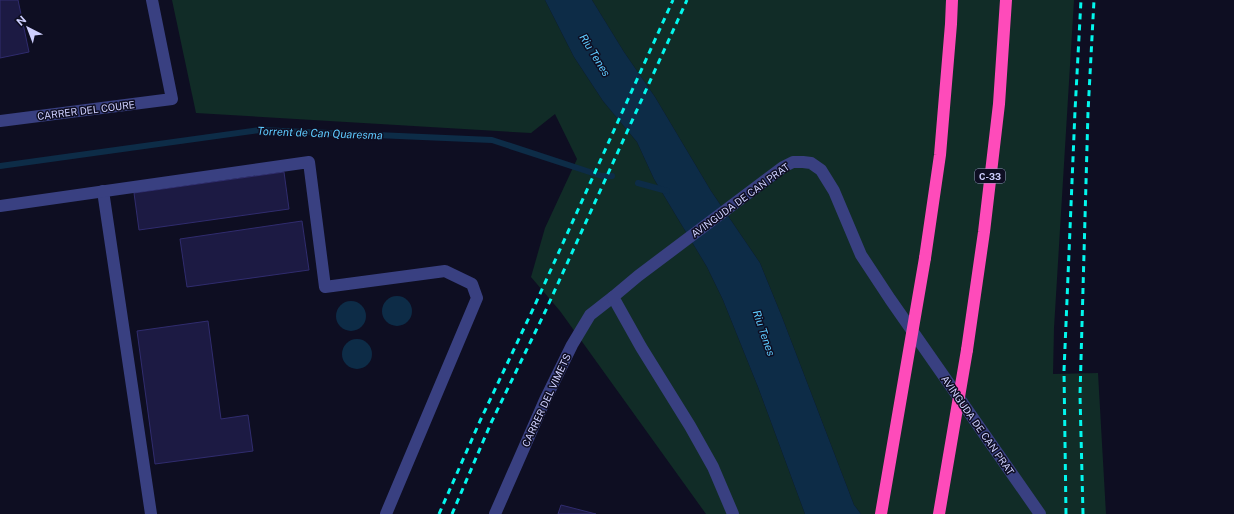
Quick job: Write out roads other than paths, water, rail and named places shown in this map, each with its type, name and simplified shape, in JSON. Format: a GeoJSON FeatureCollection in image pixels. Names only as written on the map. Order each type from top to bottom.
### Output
{"type":"FeatureCollection","features":[{"type":"Feature","properties":{"kind":"highway"},"geometry":{"type":"LineString","coordinates":[[881,514],[926,258],[940,155],[952,0]]}},
{"type":"Feature","properties":{"kind":"highway","name":"C-33"},"geometry":{"type":"LineString","coordinates":[[939,514],[967,350],[984,232],[999,104],[1006,0]]}},
{"type":"Feature","properties":{"kind":"street","name":"CARRER DEL COURE"},"geometry":{"type":"LineString","coordinates":[[0,121],[172,99],[152,0]]}},
{"type":"Feature","properties":{"kind":"street"},"geometry":{"type":"LineString","coordinates":[[0,206],[309,162],[325,287],[446,271],[472,284],[477,298],[386,514]]}},
{"type":"Feature","properties":{"kind":"street","name":"AVINGUDA DE CAN PRAT"},"geometry":{"type":"LineString","coordinates":[[613,297],[638,276],[783,167],[793,162],[811,164],[821,170],[834,191],[862,255],[890,299],[1040,514]]}},
{"type":"Feature","properties":{"kind":"street"},"geometry":{"type":"LineString","coordinates":[[103,191],[151,514]]}},
{"type":"Feature","properties":{"kind":"street"},"geometry":{"type":"LineString","coordinates":[[613,297],[641,347],[706,453],[733,514]]}},
{"type":"Feature","properties":{"kind":"street","name":"CARRER DEL VIMETS"},"geometry":{"type":"LineString","coordinates":[[495,514],[545,400],[572,345],[590,315],[613,297]]}},
{"type":"Feature","properties":{"kind":"water","name":"Riu Tenes"},"geometry":{"type":"Polygon","coordinates":[[[545,0],[592,0],[624,52],[655,97],[711,191],[760,263],[854,505],[861,514],[805,514],[758,387],[723,300],[707,267],[654,179],[637,142],[603,101],[574,57],[545,0]]]}},
{"type":"Feature","properties":{"kind":"water"},"geometry":{"type":"Polygon","coordinates":[[[397,296],[408,300],[412,311],[408,322],[397,326],[386,322],[382,311],[386,300],[397,296]]]}},
{"type":"Feature","properties":{"kind":"water"},"geometry":{"type":"Polygon","coordinates":[[[351,301],[362,305],[366,316],[362,327],[351,331],[340,327],[336,316],[340,305],[351,301]]]}},
{"type":"Feature","properties":{"kind":"water"},"geometry":{"type":"Polygon","coordinates":[[[357,339],[368,343],[372,354],[368,365],[357,369],[346,365],[342,354],[346,343],[357,339]]]}},
{"type":"Feature","properties":{"kind":"waterway","name":"Torrent de Can Quaresma"},"geometry":{"type":"LineString","coordinates":[[0,166],[260,130],[492,140],[602,176],[612,176]]}},
{"type":"Feature","properties":{"kind":"waterway","name":"Torrent de Can Quaresma"},"geometry":{"type":"LineString","coordinates":[[638,183],[667,191]]}},
{"type":"Feature","properties":{"kind":"railway"},"geometry":{"type":"LineString","coordinates":[[439,514],[480,421],[534,307],[673,0]]}},
{"type":"Feature","properties":{"kind":"railway"},"geometry":{"type":"LineString","coordinates":[[452,514],[491,423],[545,312],[687,0]]}},
{"type":"Feature","properties":{"kind":"railway"},"geometry":{"type":"LineString","coordinates":[[1066,514],[1064,371],[1081,0]]}},
{"type":"Feature","properties":{"kind":"railway"},"geometry":{"type":"LineString","coordinates":[[1083,514],[1080,395],[1088,112],[1094,0]]}}]}
